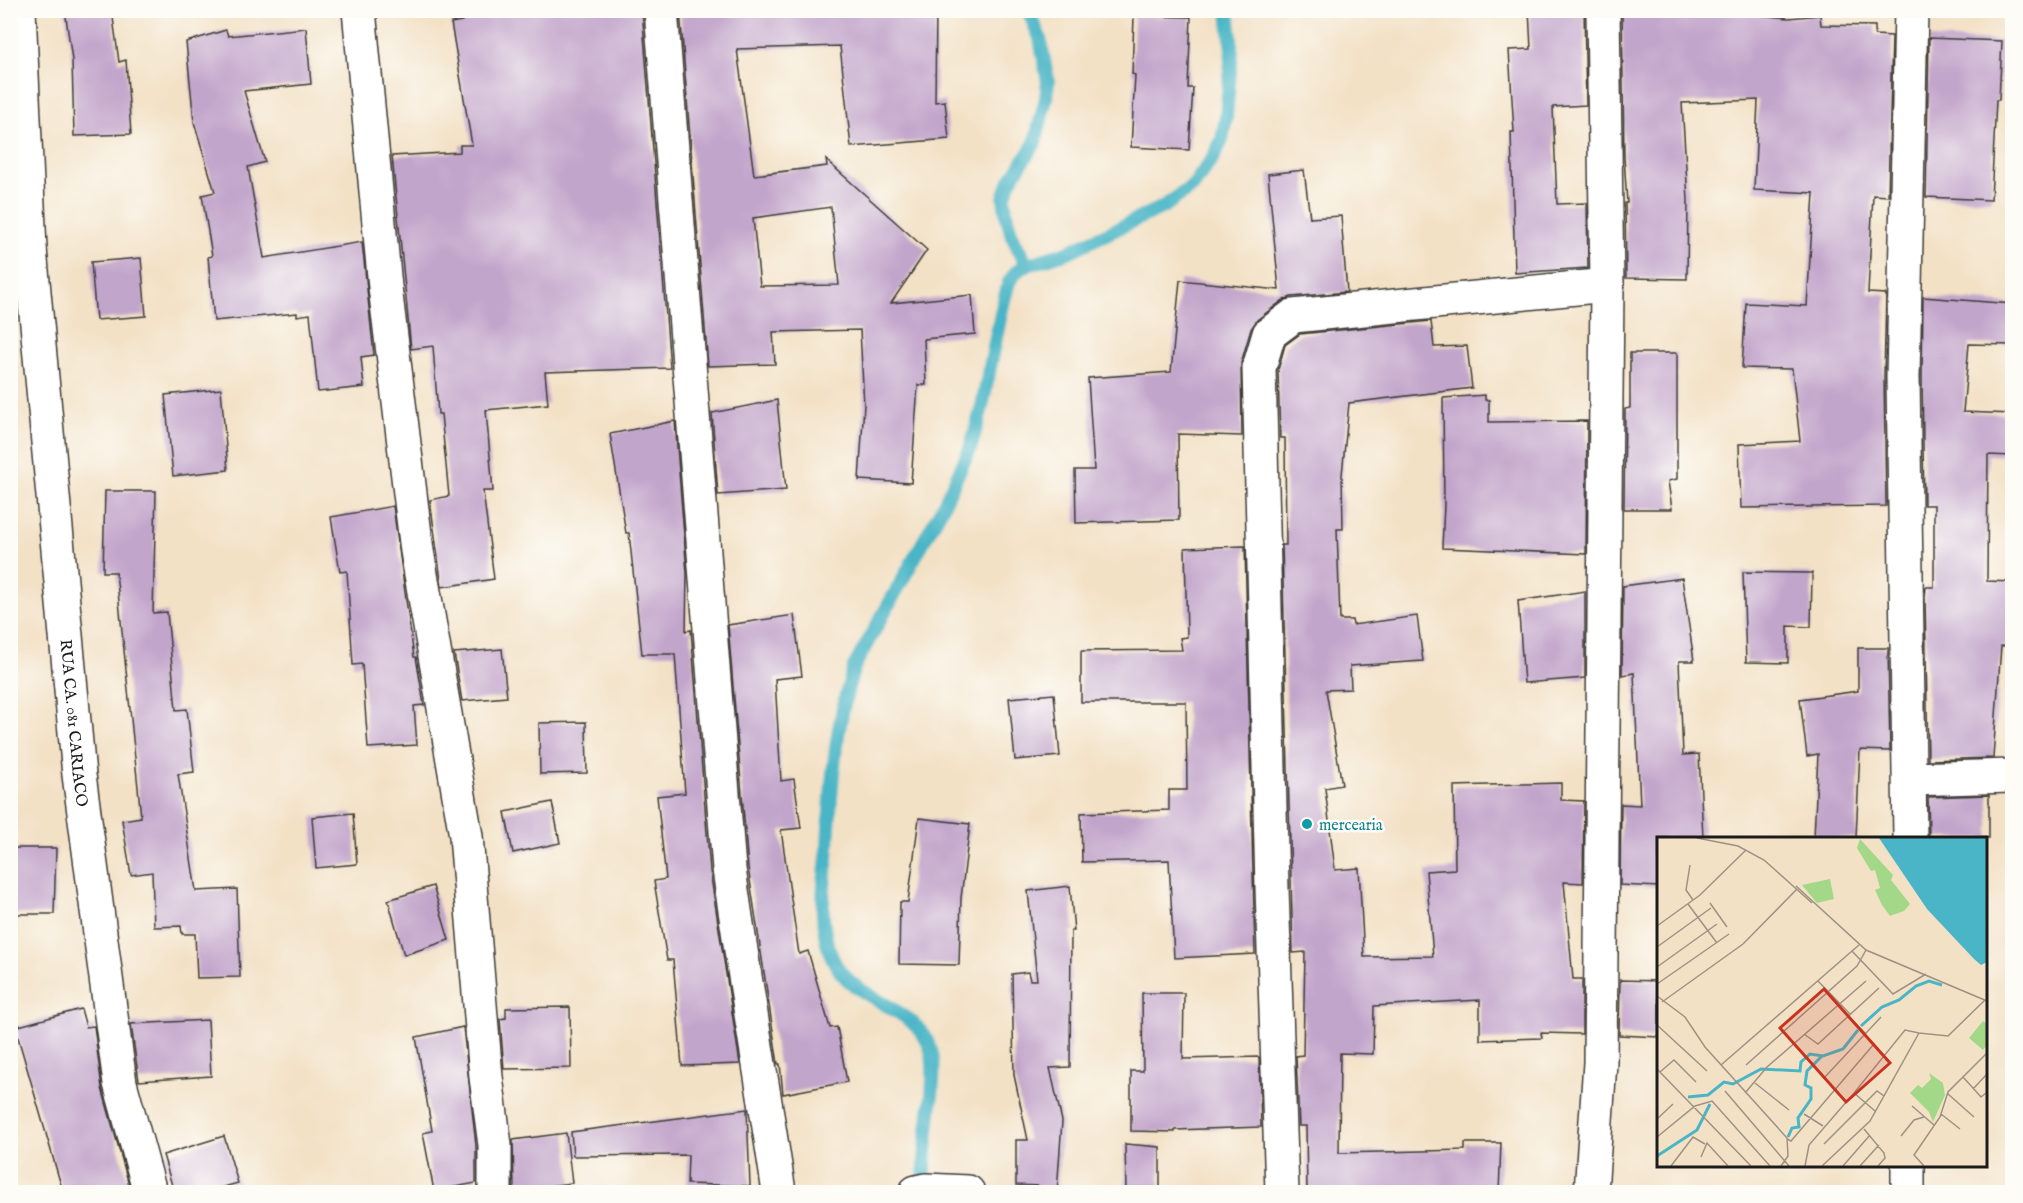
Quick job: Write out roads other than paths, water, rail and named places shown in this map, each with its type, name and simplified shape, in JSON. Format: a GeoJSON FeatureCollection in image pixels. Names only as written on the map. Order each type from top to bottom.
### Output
{"type":"FeatureCollection","features":[{"type":"Feature","properties":{"kind":"street","name":"RUA CA. 081 CARIACO"},"geometry":{"type":"LineString","coordinates":[[19,10],[20,250],[80,787],[120,1083],[150,1192]]}},
{"type":"Feature","properties":{"kind":"street"},"geometry":{"type":"LineString","coordinates":[[359,10],[385,287],[416,540],[466,836],[486,1077],[495,1145],[495,1192]]}},
{"type":"Feature","properties":{"kind":"street"},"geometry":{"type":"LineString","coordinates":[[661,10],[729,869],[779,1192]]}},
{"type":"Feature","properties":{"kind":"street"},"geometry":{"type":"LineString","coordinates":[[1591,1192],[1600,1063],[1607,285],[1603,10]]}},
{"type":"Feature","properties":{"kind":"street"},"geometry":{"type":"LineString","coordinates":[[1910,837],[1903,377],[1911,10]]}},
{"type":"Feature","properties":{"kind":"street"},"geometry":{"type":"LineString","coordinates":[[1282,1192],[1259,369],[1269,334],[1293,316],[1607,285]]}},
{"type":"Feature","properties":{"kind":"street"},"geometry":{"type":"LineString","coordinates":[[1910,779],[2013,776]]}},
{"type":"Feature","properties":{"kind":"street"},"geometry":{"type":"LineString","coordinates":[[1908,1167],[1908,1192]]}},
{"type":"Feature","properties":{"kind":"street"},"geometry":{"type":"LineString","coordinates":[[916,1192],[925,1190],[968,1192]]}},
{"type":"Feature","properties":{"kind":"waterway"},"geometry":{"type":"LineString","coordinates":[[1024,266],[1025,262],[1012,236],[1004,198],[1009,183],[1035,143],[1048,82],[1040,38],[1028,10]]}},
{"type":"Feature","properties":{"kind":"waterway"},"geometry":{"type":"LineString","coordinates":[[925,1190],[933,1078],[931,1050],[925,1037],[906,1017],[857,987],[840,972],[832,957],[825,932],[823,898],[833,779],[842,711],[854,667],[941,510],[970,449],[981,411],[1009,282],[1024,266],[1068,252],[1163,207],[1193,186],[1222,140],[1232,50],[1228,10]]}},
{"type":"Feature","properties":{"kind":"place","name":"mercearia"},"geometry":{"type":"Point","coordinates":[1307,824]}}]}
